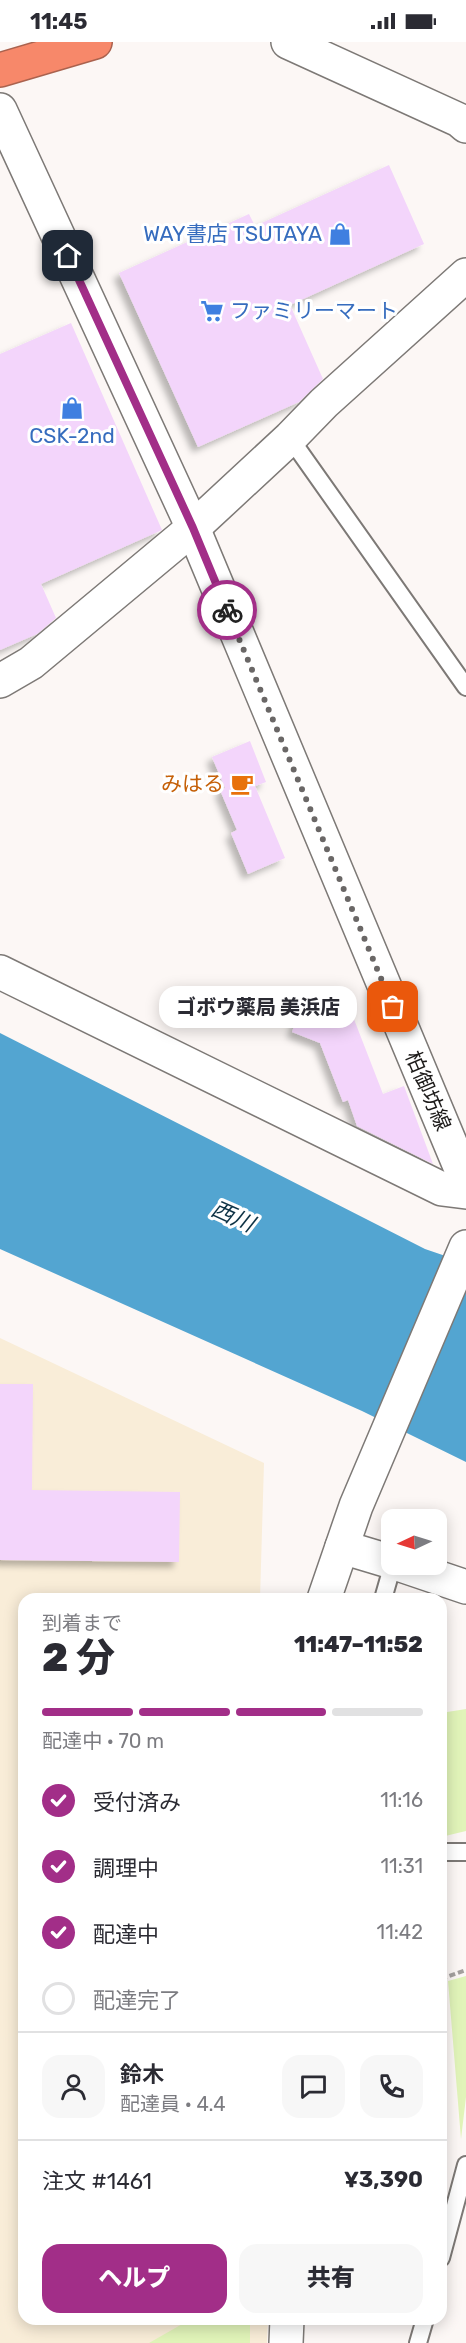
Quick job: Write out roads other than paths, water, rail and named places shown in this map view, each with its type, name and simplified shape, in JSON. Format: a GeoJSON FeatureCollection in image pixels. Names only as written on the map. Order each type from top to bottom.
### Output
{"type":"FeatureCollection","features":[{"type":"Feature","properties":{"kind":"highway"},"geometry":{"type":"LineString","coordinates":[[0,70],[95,42]]}},
{"type":"Feature","properties":{"kind":"main road"},"geometry":{"type":"LineString","coordinates":[[288,42],[459,120],[466,126]]}},
{"type":"Feature","properties":{"kind":"main road","name":"柏御坊線"},"geometry":{"type":"LineString","coordinates":[[0,110],[193,528],[466,1181]]}},
{"type":"Feature","properties":{"kind":"main road"},"geometry":{"type":"LineString","coordinates":[[0,681],[31,663],[193,528],[290,438],[324,403],[466,274]]}},
{"type":"Feature","properties":{"kind":"main road"},"geometry":{"type":"LineString","coordinates":[[0,972],[442,1189],[466,1192]]}},
{"type":"Feature","properties":{"kind":"main road"},"geometry":{"type":"LineString","coordinates":[[326,1593],[356,1506],[466,1247]]}},
{"type":"Feature","properties":{"kind":"main road"},"geometry":{"type":"LineString","coordinates":[[342,1546],[381,1559]]}},
{"type":"Feature","properties":{"kind":"main road"},"geometry":{"type":"LineString","coordinates":[[431,1575],[466,1587]]}},
{"type":"Feature","properties":{"kind":"main road"},"geometry":{"type":"LineString","coordinates":[[286,2343],[287,2325]]}},
{"type":"Feature","properties":{"kind":"lane"},"geometry":{"type":"LineString","coordinates":[[290,438],[466,687]]}},
{"type":"Feature","properties":{"kind":"lane"},"geometry":{"type":"LineString","coordinates":[[384,1593],[389,1575]]}},
{"type":"Feature","properties":{"kind":"lane"},"geometry":{"type":"LineString","coordinates":[[447,1852],[466,1852]]}},
{"type":"Feature","properties":{"kind":"lane"},"geometry":{"type":"LineString","coordinates":[[447,2236],[466,2165]]}},
{"type":"Feature","properties":{"kind":"lane"},"geometry":{"type":"LineString","coordinates":[[418,2343],[423,2325]]}},
{"type":"Feature","properties":{"kind":"water","name":"西川"},"geometry":{"type":"Polygon","coordinates":[[[0,1033],[425,1249],[466,1263],[466,1462],[362,1411],[0,1249],[0,1033]]]}},
{"type":"Feature","properties":{"kind":"place","name":"WAY書店 TSUTAYA"},"geometry":{"type":"Point","coordinates":[340,234]}},
{"type":"Feature","properties":{"kind":"place","name":"ファミリーマート"},"geometry":{"type":"Point","coordinates":[212,311]}},
{"type":"Feature","properties":{"kind":"place","name":"CSK-2nd"},"geometry":{"type":"Point","coordinates":[72,408]}},
{"type":"Feature","properties":{"kind":"place","name":"みはる"},"geometry":{"type":"Point","coordinates":[242,784]}},
{"type":"Feature","properties":{"kind":"place","name":"ゴボウ薬局 美浜店"},"geometry":{"type":"Point","coordinates":[393,1007]}}]}
